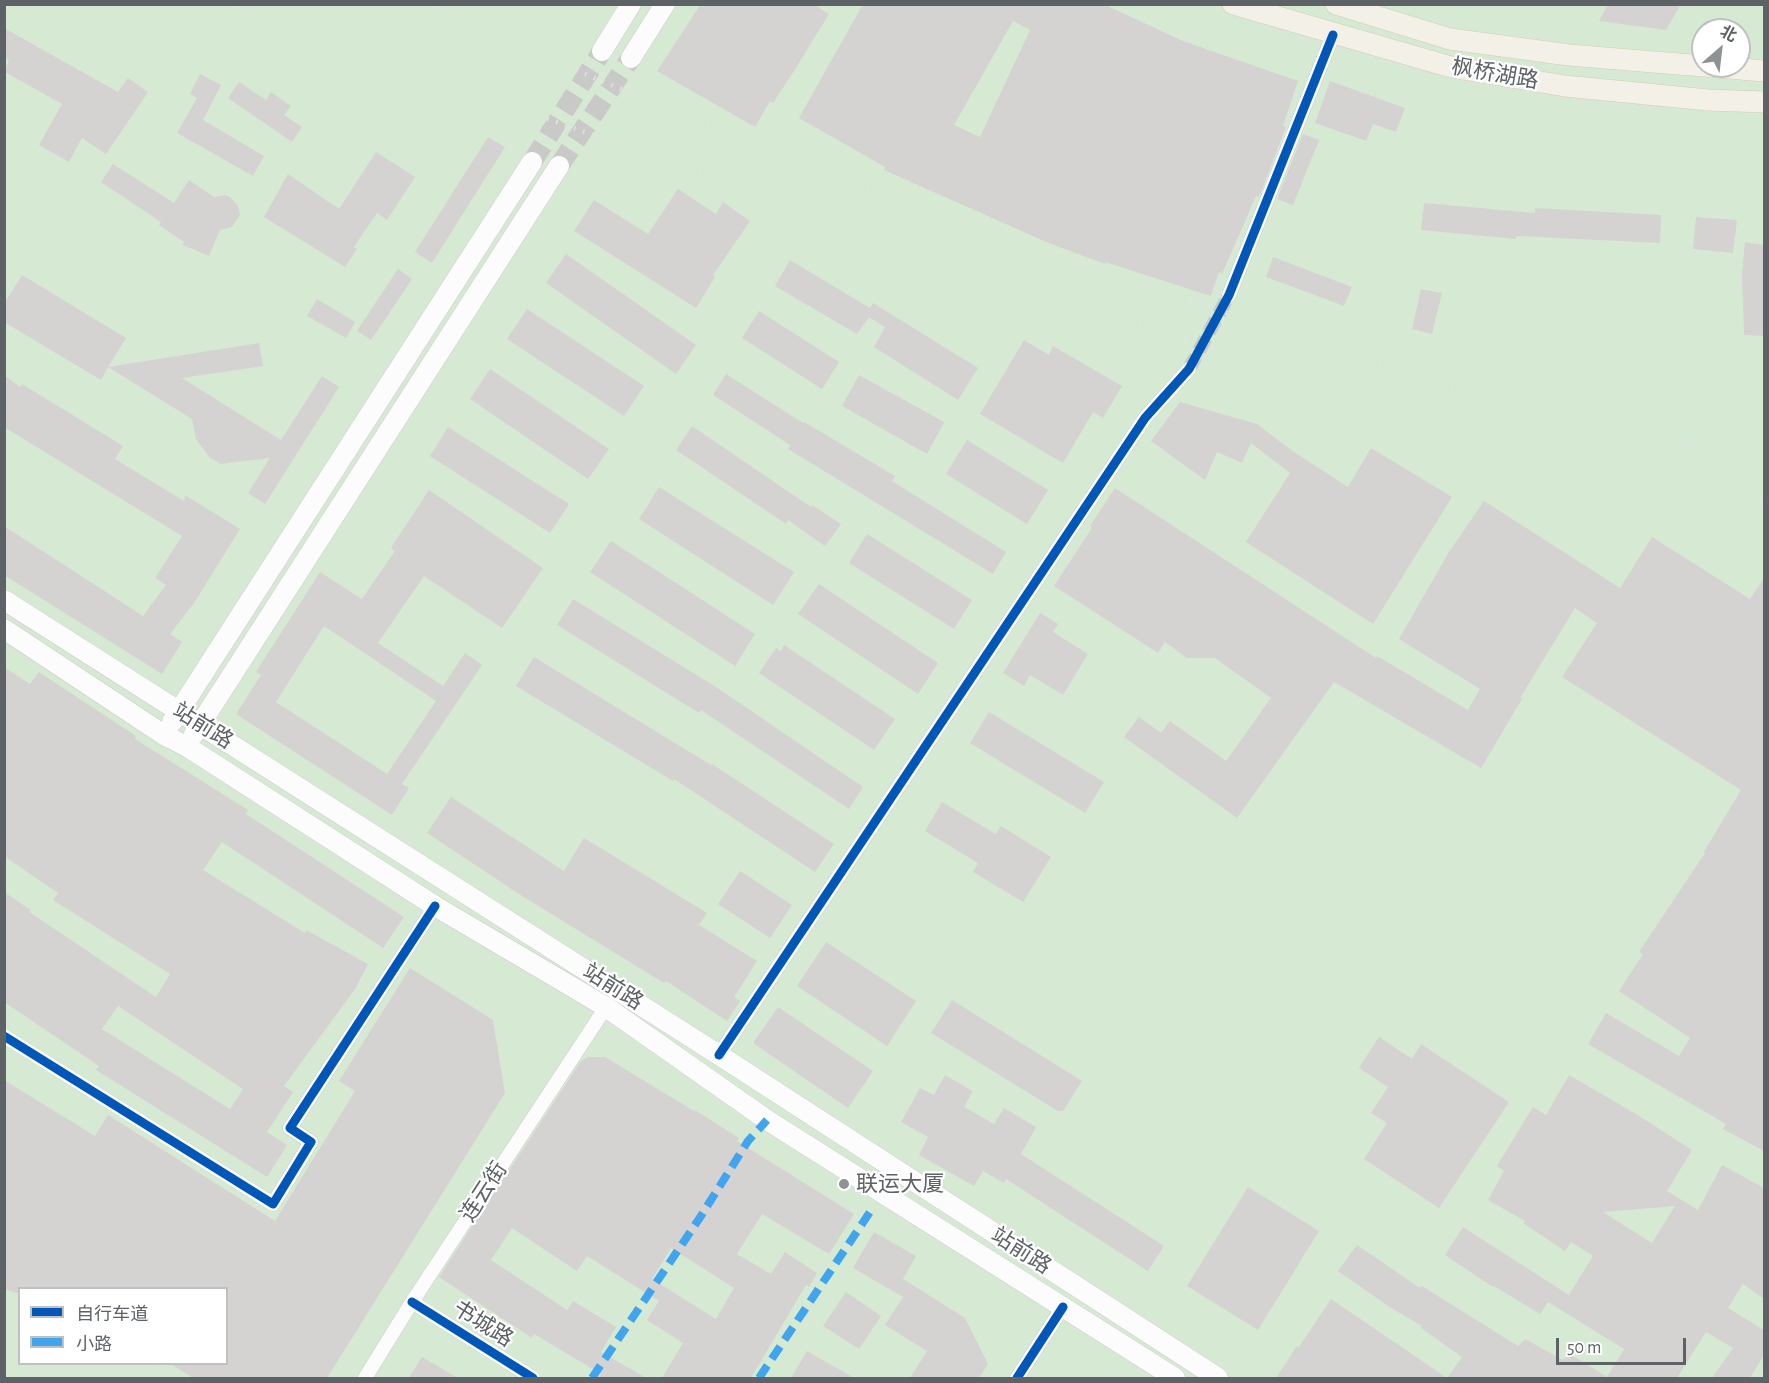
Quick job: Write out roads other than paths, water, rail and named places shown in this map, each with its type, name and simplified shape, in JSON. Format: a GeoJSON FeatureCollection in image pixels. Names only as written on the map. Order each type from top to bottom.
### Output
{"type":"FeatureCollection","features":[{"type":"Feature","properties":{"kind":"main road"},"geometry":{"type":"LineString","coordinates":[[602,51],[631,4]]}},
{"type":"Feature","properties":{"kind":"main road"},"geometry":{"type":"LineString","coordinates":[[631,58],[665,4]]}},
{"type":"Feature","properties":{"kind":"main road","name":"枫桥湖路"},"geometry":{"type":"LineString","coordinates":[[1233,4],[1333,35],[1451,67],[1565,86],[1708,100],[1764,102]]}},
{"type":"Feature","properties":{"kind":"main road","name":"枫桥湖路"},"geometry":{"type":"LineString","coordinates":[[1335,4],[1450,39],[1569,55],[1691,65]]}},
{"type":"Feature","properties":{"kind":"main road"},"geometry":{"type":"LineString","coordinates":[[164,735],[532,162]]}},
{"type":"Feature","properties":{"kind":"main road"},"geometry":{"type":"LineString","coordinates":[[186,746],[559,166]]}},
{"type":"Feature","properties":{"kind":"main road","name":"站前路"},"geometry":{"type":"LineString","coordinates":[[4,600],[719,1054],[1218,1378]]}},
{"type":"Feature","properties":{"kind":"main road","name":"站前路"},"geometry":{"type":"LineString","coordinates":[[4,629],[164,735],[186,746],[435,906],[606,1007],[767,1120],[1174,1378]]}},
{"type":"Feature","properties":{"kind":"street"},"geometry":{"type":"LineString","coordinates":[[1229,295],[1333,35]]}},
{"type":"Feature","properties":{"kind":"street"},"geometry":{"type":"LineString","coordinates":[[719,1054],[1145,418],[1189,369]]}},
{"type":"Feature","properties":{"kind":"street"},"geometry":{"type":"LineString","coordinates":[[4,1036],[273,1204],[311,1142],[290,1128],[435,906]]}},
{"type":"Feature","properties":{"kind":"street","name":"连云街"},"geometry":{"type":"LineString","coordinates":[[365,1378],[412,1302],[606,1007]]}},
{"type":"Feature","properties":{"kind":"street","name":"书城路"},"geometry":{"type":"LineString","coordinates":[[412,1302],[533,1378]]}},
{"type":"Feature","properties":{"kind":"street"},"geometry":{"type":"LineString","coordinates":[[1017,1378],[1063,1306]]}},
{"type":"Feature","properties":{"kind":"tunnel"},"geometry":{"type":"LineString","coordinates":[[532,162],[602,51]]}},
{"type":"Feature","properties":{"kind":"tunnel"},"geometry":{"type":"LineString","coordinates":[[559,166],[631,58]]}},
{"type":"Feature","properties":{"kind":"tunnel"},"geometry":{"type":"LineString","coordinates":[[1189,369],[1229,295]]}},
{"type":"Feature","properties":{"kind":"railway"},"geometry":{"type":"LineString","coordinates":[[225,4],[559,123],[1461,434],[1635,476],[1764,500]]}},
{"type":"Feature","properties":{"kind":"railway"},"geometry":{"type":"LineString","coordinates":[[429,4],[578,71],[850,180],[1275,330],[1486,398],[1625,433],[1764,457]]}},
{"type":"Feature","properties":{"kind":"place","name":"联运大厦"},"geometry":{"type":"Point","coordinates":[844,1184]}}]}
